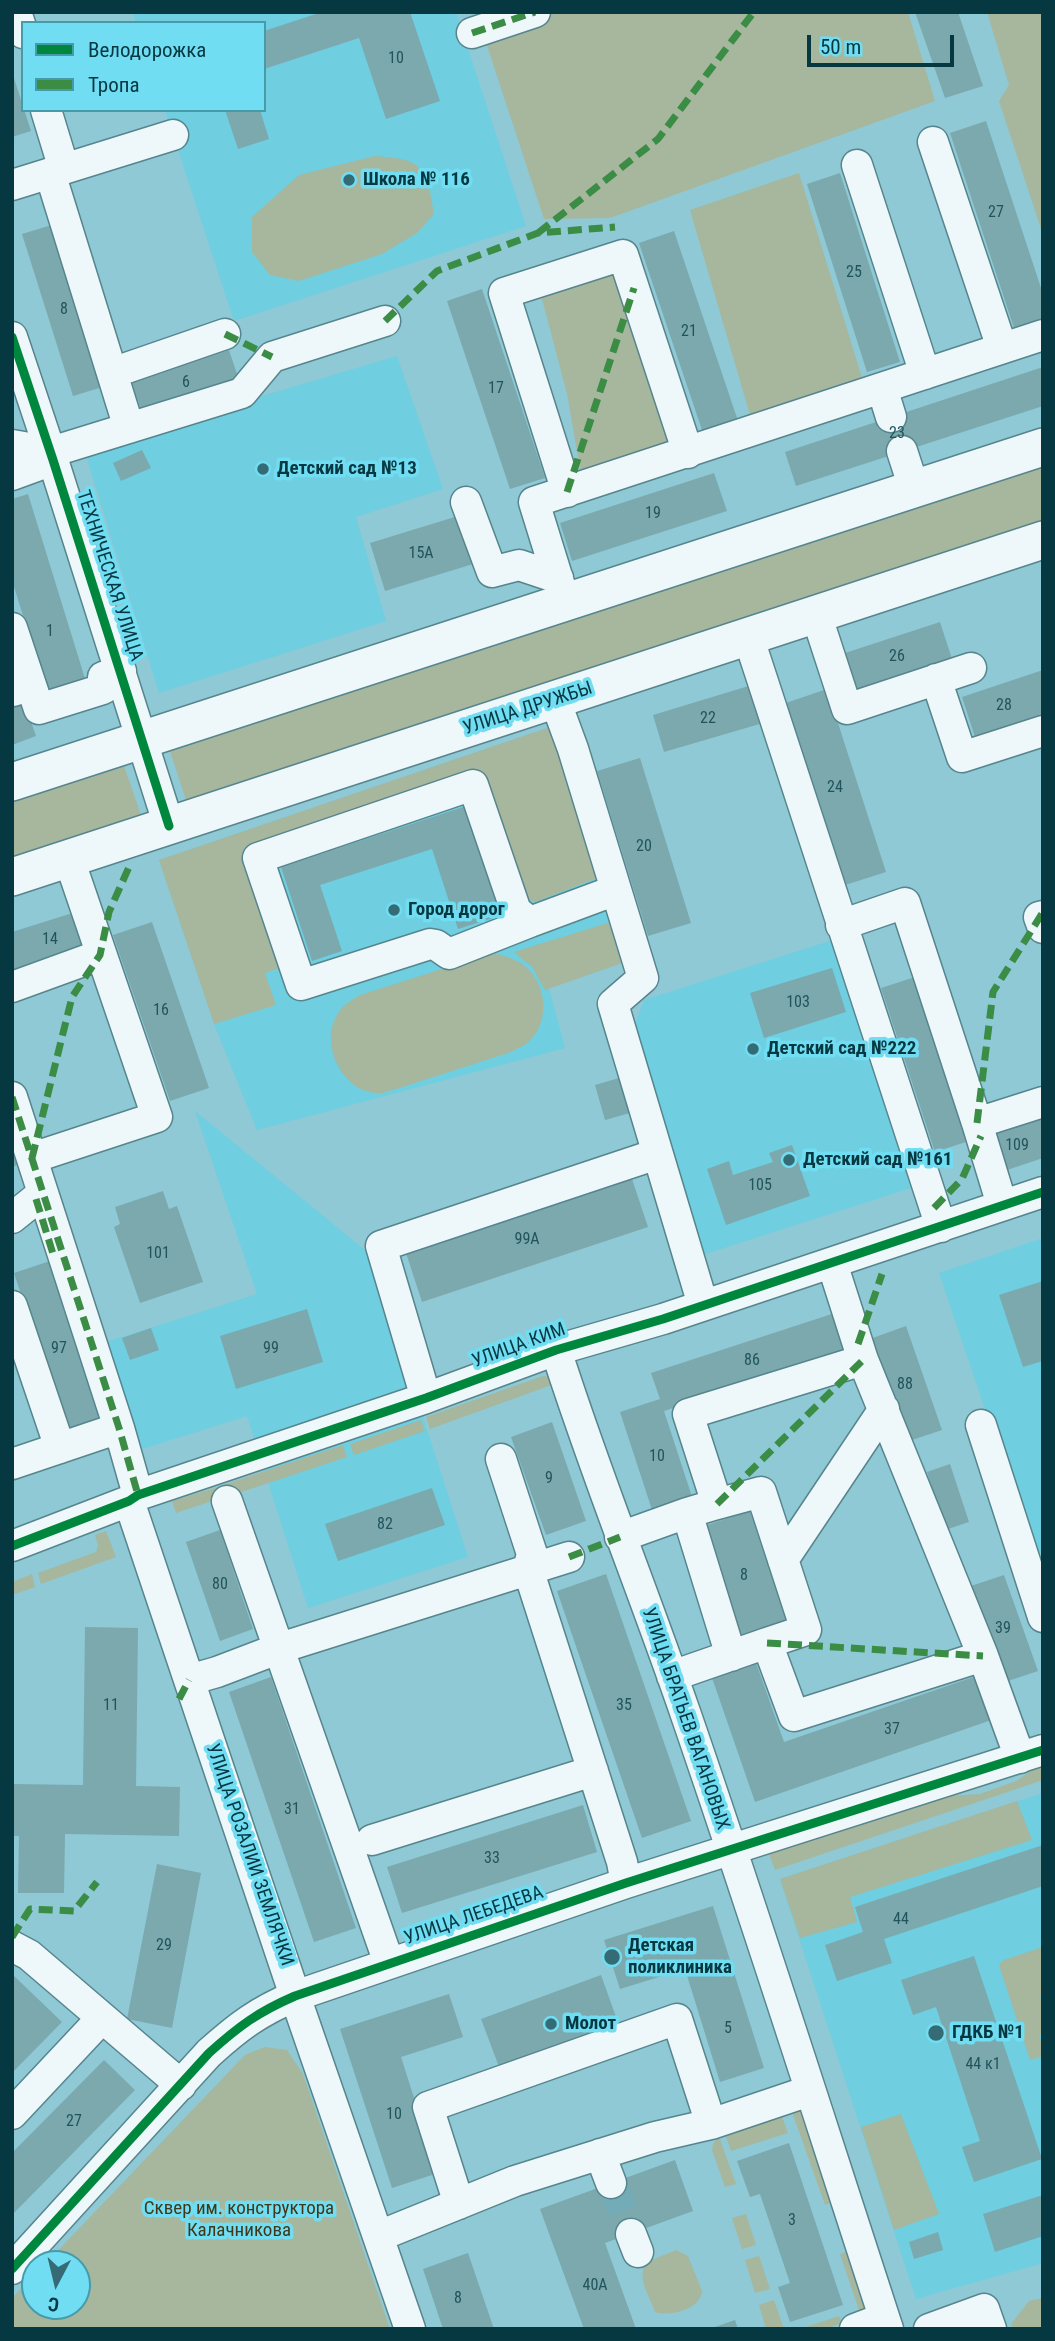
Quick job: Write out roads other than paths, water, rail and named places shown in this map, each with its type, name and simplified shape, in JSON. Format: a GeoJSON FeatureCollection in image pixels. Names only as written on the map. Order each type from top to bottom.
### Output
{"type":"FeatureCollection","features":[{"type":"Feature","properties":{"kind":"main road"},"geometry":{"type":"LineString","coordinates":[[12,782],[141,740],[561,590],[914,488],[1043,447]]}},
{"type":"Feature","properties":{"kind":"main road","name":"УЛИЦА ДРУЖБЫ"},"geometry":{"type":"LineString","coordinates":[[12,877],[1043,540]]}},
{"type":"Feature","properties":{"kind":"street"},"geometry":{"type":"LineString","coordinates":[[472,33],[535,12]]}},
{"type":"Feature","properties":{"kind":"street"},"geometry":{"type":"LineString","coordinates":[[46,112],[57,171],[129,428]]}},
{"type":"Feature","properties":{"kind":"street"},"geometry":{"type":"LineString","coordinates":[[12,185],[173,135]]}},
{"type":"Feature","properties":{"kind":"street"},"geometry":{"type":"LineString","coordinates":[[933,142],[1002,348]]}},
{"type":"Feature","properties":{"kind":"street"},"geometry":{"type":"LineString","coordinates":[[858,165],[925,374]]}},
{"type":"Feature","properties":{"kind":"street"},"geometry":{"type":"LineString","coordinates":[[567,492],[504,293],[624,255],[688,453]]}},
{"type":"Feature","properties":{"kind":"street"},"geometry":{"type":"LineString","coordinates":[[12,475],[51,453],[242,393],[272,357],[385,321]]}},
{"type":"Feature","properties":{"kind":"street"},"geometry":{"type":"LineString","coordinates":[[112,373],[225,334]]}},
{"type":"Feature","properties":{"kind":"street"},"geometry":{"type":"LineString","coordinates":[[561,590],[534,502],[1043,335]]}},
{"type":"Feature","properties":{"kind":"street","name":"ТЕХНИЧЕСКАЯ УЛИЦА"},"geometry":{"type":"LineString","coordinates":[[12,337],[169,826]]}},
{"type":"Feature","properties":{"kind":"street"},"geometry":{"type":"LineString","coordinates":[[882,388],[891,417]]}},
{"type":"Feature","properties":{"kind":"street"},"geometry":{"type":"LineString","coordinates":[[12,445],[51,453]]}},
{"type":"Feature","properties":{"kind":"street"},"geometry":{"type":"LineString","coordinates":[[902,452],[914,488]]}},
{"type":"Feature","properties":{"kind":"street"},"geometry":{"type":"LineString","coordinates":[[466,502],[492,572],[519,565],[561,590]]}},
{"type":"Feature","properties":{"kind":"street"},"geometry":{"type":"LineString","coordinates":[[816,614],[847,709],[971,668]]}},
{"type":"Feature","properties":{"kind":"street"},"geometry":{"type":"LineString","coordinates":[[12,628],[22,688],[39,709],[103,689],[103,677],[121,671]]}},
{"type":"Feature","properties":{"kind":"street"},"geometry":{"type":"LineString","coordinates":[[748,636],[941,1227]]}},
{"type":"Feature","properties":{"kind":"street"},"geometry":{"type":"LineString","coordinates":[[936,679],[962,757],[1043,730]]}},
{"type":"Feature","properties":{"kind":"street"},"geometry":{"type":"LineString","coordinates":[[555,700],[573,749],[643,978],[613,1004],[703,1305]]}},
{"type":"Feature","properties":{"kind":"street"},"geometry":{"type":"LineString","coordinates":[[530,922],[516,911],[472,785],[258,858],[301,985],[430,944],[449,954],[616,890]]}},
{"type":"Feature","properties":{"kind":"street"},"geometry":{"type":"LineString","coordinates":[[32,1158],[157,1117],[69,859]]}},
{"type":"Feature","properties":{"kind":"street"},"geometry":{"type":"LineString","coordinates":[[841,925],[910,902],[1002,1205]]}},
{"type":"Feature","properties":{"kind":"street"},"geometry":{"type":"LineString","coordinates":[[1043,916],[1039,917],[1043,928]]}},
{"type":"Feature","properties":{"kind":"street"},"geometry":{"type":"LineString","coordinates":[[12,987],[100,955]]}},
{"type":"Feature","properties":{"kind":"street","name":"УЛИЦА РОЗАЛИИ ЗЕМЛЯЧКИ"},"geometry":{"type":"LineString","coordinates":[[12,1097],[119,1428],[134,1498],[189,1680],[410,2329]]}},
{"type":"Feature","properties":{"kind":"street"},"geometry":{"type":"LineString","coordinates":[[977,1123],[1043,1102]]}},
{"type":"Feature","properties":{"kind":"street"},"geometry":{"type":"LineString","coordinates":[[426,1398],[381,1246],[657,1154]]}},
{"type":"Feature","properties":{"kind":"street","name":"УЛИЦА КИМ"},"geometry":{"type":"LineString","coordinates":[[12,1546],[134,1498],[426,1398],[556,1350],[703,1305],[1043,1192]]}},
{"type":"Feature","properties":{"kind":"street"},"geometry":{"type":"LineString","coordinates":[[12,1218],[43,1193]]}},
{"type":"Feature","properties":{"kind":"street"},"geometry":{"type":"LineString","coordinates":[[832,1263],[863,1360],[983,1656],[1032,1754]]}},
{"type":"Feature","properties":{"kind":"street"},"geometry":{"type":"LineString","coordinates":[[12,1306],[60,1448]]}},
{"type":"Feature","properties":{"kind":"street","name":"УЛИЦА БРАТЬЕВ ВАГАНОВЫХ"},"geometry":{"type":"LineString","coordinates":[[556,1350],[720,1816],[886,2323]]}},
{"type":"Feature","properties":{"kind":"street"},"geometry":{"type":"LineString","coordinates":[[716,1504],[688,1414],[863,1360]]}},
{"type":"Feature","properties":{"kind":"street"},"geometry":{"type":"LineString","coordinates":[[783,1560],[884,1409]]}},
{"type":"Feature","properties":{"kind":"street"},"geometry":{"type":"LineString","coordinates":[[981,1424],[1043,1617]]}},
{"type":"Feature","properties":{"kind":"street"},"geometry":{"type":"LineString","coordinates":[[12,1464],[119,1428]]}},
{"type":"Feature","properties":{"kind":"street"},"geometry":{"type":"LineString","coordinates":[[501,1459],[532,1553],[528,1569],[626,1883]]}},
{"type":"Feature","properties":{"kind":"street"},"geometry":{"type":"LineString","coordinates":[[620,1536],[761,1492],[807,1630],[672,1676]]}},
{"type":"Feature","properties":{"kind":"street"},"geometry":{"type":"LineString","coordinates":[[228,1501],[390,1963]]}},
{"type":"Feature","properties":{"kind":"street"},"geometry":{"type":"LineString","coordinates":[[687,1513],[731,1656]]}},
{"type":"Feature","properties":{"kind":"street"},"geometry":{"type":"LineString","coordinates":[[189,1680],[280,1648],[569,1557]]}},
{"type":"Feature","properties":{"kind":"street"},"geometry":{"type":"LineString","coordinates":[[767,1643],[794,1716],[983,1656]]}},
{"type":"Feature","properties":{"kind":"street","name":"УЛИЦА ЛЕБЕДЕВА"},"geometry":{"type":"LineString","coordinates":[[15,2262],[209,2053],[242,2023],[265,2008],[626,1883],[1032,1754]]}},
{"type":"Feature","properties":{"kind":"street"},"geometry":{"type":"LineString","coordinates":[[372,1840],[593,1771]]}},
{"type":"Feature","properties":{"kind":"street"},"geometry":{"type":"LineString","coordinates":[[12,1946],[29,1955],[181,2085]]}},
{"type":"Feature","properties":{"kind":"street"},"geometry":{"type":"LineString","coordinates":[[12,2114],[102,2018]]}},
{"type":"Feature","properties":{"kind":"street"},"geometry":{"type":"LineString","coordinates":[[459,2204],[428,2107],[677,2019],[711,2124]]}},
{"type":"Feature","properties":{"kind":"street"},"geometry":{"type":"LineString","coordinates":[[379,2236],[515,2181],[655,2137],[711,2124],[809,2091]]}},
{"type":"Feature","properties":{"kind":"street"},"geometry":{"type":"LineString","coordinates":[[600,2154],[611,2183]]}},
{"type":"Feature","properties":{"kind":"street"},"geometry":{"type":"LineString","coordinates":[[929,2329],[984,2309],[991,2329]]}},
{"type":"Feature","properties":{"kind":"street"},"geometry":{"type":"LineString","coordinates":[[855,2329],[886,2323]]}},
{"type":"Feature","properties":{"kind":"tunnel"},"geometry":{"type":"LineString","coordinates":[[611,2183],[631,2234]]}},
{"type":"Feature","properties":{"kind":"place","name":"Школа № 116"},"geometry":{"type":"Point","coordinates":[349,180]}},
{"type":"Feature","properties":{"kind":"place","name":"Детский сад №13"},"geometry":{"type":"Point","coordinates":[263,469]}},
{"type":"Feature","properties":{"kind":"place","name":"Город дорог"},"geometry":{"type":"Point","coordinates":[394,910]}},
{"type":"Feature","properties":{"kind":"place","name":"Детский сад №222"},"geometry":{"type":"Point","coordinates":[753,1049]}},
{"type":"Feature","properties":{"kind":"place","name":"Детский сад №161"},"geometry":{"type":"Point","coordinates":[789,1160]}},
{"type":"Feature","properties":{"kind":"place","name":"Детская поликлиника"},"geometry":{"type":"Point","coordinates":[612,1957]}},
{"type":"Feature","properties":{"kind":"place","name":"Молот"},"geometry":{"type":"Point","coordinates":[551,2024]}},
{"type":"Feature","properties":{"kind":"place","name":"ГДКБ №1"},"geometry":{"type":"Point","coordinates":[936,2033]}},
{"type":"Feature","properties":{"kind":"park label","name":"Сквер им. конструктора Калачникова"},"geometry":{"type":"Point","coordinates":[239,2220]}}]}
